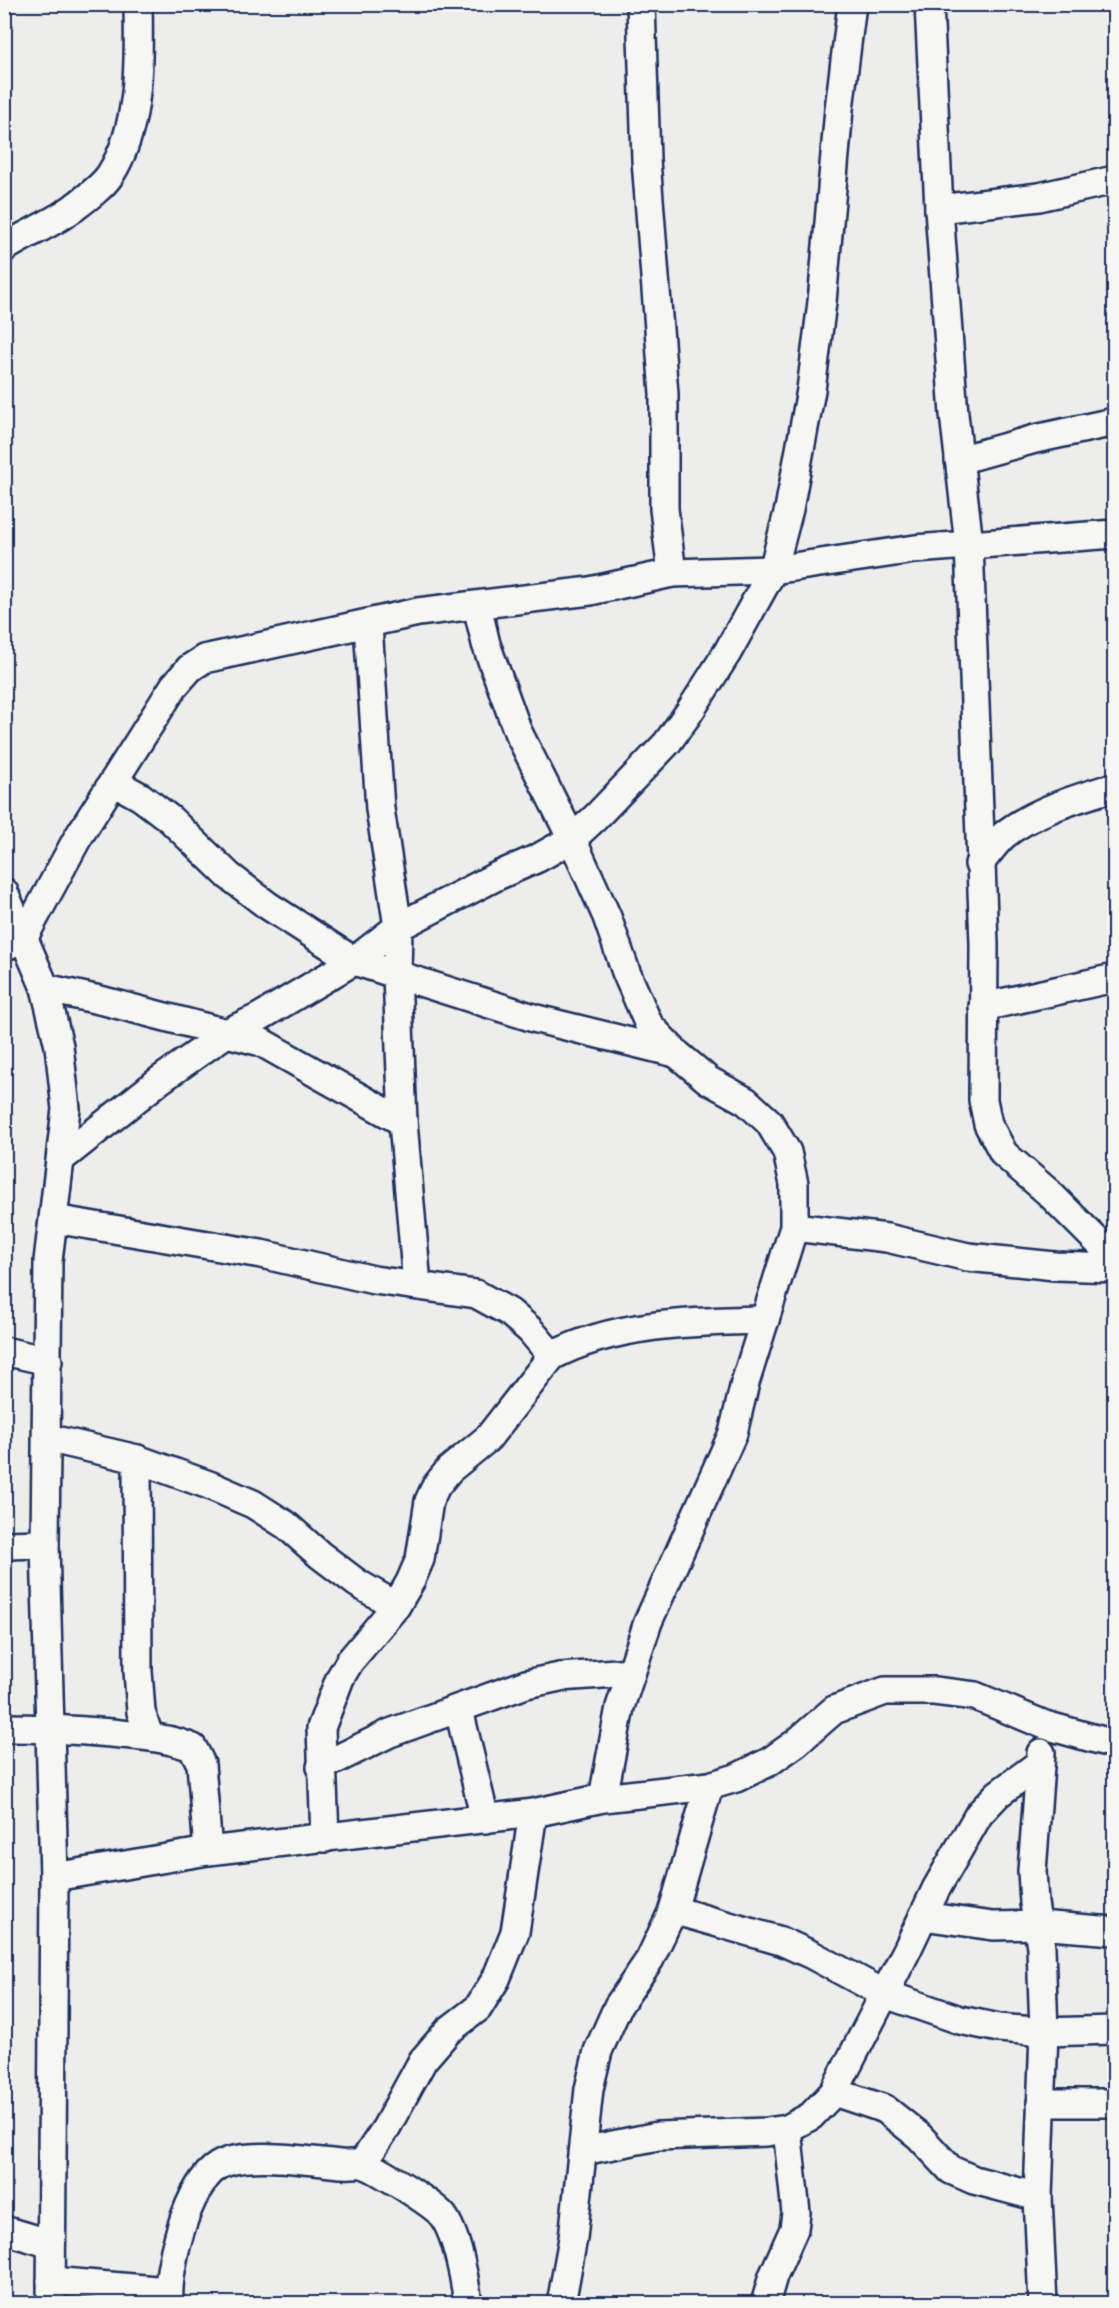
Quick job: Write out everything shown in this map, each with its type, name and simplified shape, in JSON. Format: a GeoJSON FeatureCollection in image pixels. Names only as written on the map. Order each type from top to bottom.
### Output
{"type":"FeatureCollection","features":[{"type":"Feature","properties":{"kind":"street"},"geometry":{"type":"LineString","coordinates":[[4,248],[72,208],[109,177],[125,148],[134,102],[138,4]]}},
{"type":"Feature","properties":{"kind":"street"},"geometry":{"type":"LineString","coordinates":[[641,4],[646,160],[664,394],[664,509],[672,573]]}},
{"type":"Feature","properties":{"kind":"street"},"geometry":{"type":"LineString","coordinates":[[62,1158],[160,1080],[228,1032],[354,961],[399,927],[572,839],[667,743],[727,653],[773,570],[789,509],[811,390],[822,302],[839,109],[852,4]]}},
{"type":"Feature","properties":{"kind":"street"},"geometry":{"type":"LineString","coordinates":[[929,4],[939,209],[958,459],[969,544],[984,944],[983,1100],[988,1124],[1004,1154],[1048,1192],[1114,1258]]}},
{"type":"Feature","properties":{"kind":"street"},"geometry":{"type":"LineString","coordinates":[[939,209],[1039,197],[1114,180]]}},
{"type":"Feature","properties":{"kind":"street"},"geometry":{"type":"LineString","coordinates":[[958,459],[1114,422]]}},
{"type":"Feature","properties":{"kind":"street"},"geometry":{"type":"LineString","coordinates":[[14,942],[174,686],[190,668],[204,659],[368,625],[418,612],[591,591],[672,573],[773,570],[915,549],[1114,534]]}},
{"type":"Feature","properties":{"kind":"street"},"geometry":{"type":"LineString","coordinates":[[477,606],[486,644],[518,732],[608,917],[626,972],[649,1025],[676,1053],[708,1080],[746,1101],[769,1122],[787,1152],[794,1184],[794,1227],[733,1433],[648,1622],[620,1707],[603,1798]]}},
{"type":"Feature","properties":{"kind":"street"},"geometry":{"type":"LineString","coordinates":[[368,625],[380,809],[399,927],[397,975],[403,1122],[417,1285]]}},
{"type":"Feature","properties":{"kind":"street"},"geometry":{"type":"LineString","coordinates":[[114,782],[141,797],[170,819],[229,876],[267,905],[354,961],[537,1019],[676,1053]]}},
{"type":"Feature","properties":{"kind":"street"},"geometry":{"type":"LineString","coordinates":[[980,864],[1003,836],[1031,818],[1084,796],[1114,787]]}},
{"type":"Feature","properties":{"kind":"street"},"geometry":{"type":"LineString","coordinates":[[4,892],[14,942],[45,988],[59,1046],[66,1109],[48,1261],[45,1544],[54,1877],[51,2292],[168,2297],[174,2250],[199,2186],[217,2166],[239,2157],[362,2164],[423,2199],[444,2216],[459,2253],[468,2304]]}},
{"type":"Feature","properties":{"kind":"street"},"geometry":{"type":"LineString","coordinates":[[983,1007],[1114,978]]}},
{"type":"Feature","properties":{"kind":"street"},"geometry":{"type":"LineString","coordinates":[[45,988],[261,1042],[403,1122]]}},
{"type":"Feature","properties":{"kind":"street"},"geometry":{"type":"LineString","coordinates":[[54,1218],[261,1254],[374,1280],[476,1294],[509,1312],[530,1330],[552,1356]]}},
{"type":"Feature","properties":{"kind":"street"},"geometry":{"type":"LineString","coordinates":[[794,1227],[887,1238],[968,1257],[1055,1266],[1114,1268]]}},
{"type":"Feature","properties":{"kind":"street"},"geometry":{"type":"LineString","coordinates":[[325,1838],[321,1728],[340,1678],[350,1661],[396,1606],[410,1582],[420,1559],[429,1501],[436,1486],[449,1470],[488,1438],[552,1356],[566,1349],[600,1337],[674,1323],[765,1320]]}},
{"type":"Feature","properties":{"kind":"street"},"geometry":{"type":"LineString","coordinates":[[4,1351],[48,1361]]}},
{"type":"Feature","properties":{"kind":"street"},"geometry":{"type":"LineString","coordinates":[[47,1438],[137,1459],[209,1485],[253,1504],[286,1525],[357,1583],[396,1606]]}},
{"type":"Feature","properties":{"kind":"street"},"geometry":{"type":"LineString","coordinates":[[137,1459],[138,1671],[141,1712],[149,1736]]}},
{"type":"Feature","properties":{"kind":"street"},"geometry":{"type":"LineString","coordinates":[[4,1545],[45,1544]]}},
{"type":"Feature","properties":{"kind":"street"},"geometry":{"type":"LineString","coordinates":[[321,1767],[390,1733],[526,1684],[560,1677],[631,1672]]}},
{"type":"Feature","properties":{"kind":"street"},"geometry":{"type":"LineString","coordinates":[[54,1877],[208,1851],[533,1813],[603,1798],[709,1786],[736,1778],[769,1762],[796,1743],[834,1710],[885,1691],[934,1691],[975,1696],[1045,1725],[1114,1744]]}},
{"type":"Feature","properties":{"kind":"street"},"geometry":{"type":"LineString","coordinates":[[459,1710],[485,1819]]}},
{"type":"Feature","properties":{"kind":"street"},"geometry":{"type":"LineString","coordinates":[[1043,2304],[1038,2197],[1044,2032],[1041,1947],[1032,1871],[1045,1725]]}},
{"type":"Feature","properties":{"kind":"street"},"geometry":{"type":"LineString","coordinates":[[4,1728],[50,1728],[149,1736],[177,1741],[193,1748],[201,1764],[208,1851]]}},
{"type":"Feature","properties":{"kind":"street"},"geometry":{"type":"LineString","coordinates":[[583,2151],[658,2136],[767,2132],[787,2129],[811,2116],[834,2092],[961,1843],[979,1814],[998,1794],[1040,1763]]}},
{"type":"Feature","properties":{"kind":"street"},"geometry":{"type":"LineString","coordinates":[[561,2304],[573,2238],[587,2100],[598,2051],[618,2006],[650,1959],[673,1910],[709,1786]]}},
{"type":"Feature","properties":{"kind":"street"},"geometry":{"type":"LineString","coordinates":[[362,2164],[386,2128],[423,2060],[448,2031],[478,2008],[496,1979],[515,1932],[533,1813]]}},
{"type":"Feature","properties":{"kind":"street"},"geometry":{"type":"LineString","coordinates":[[673,1910],[781,1941],[885,1994],[960,2020],[999,2028],[1044,2032],[1114,2030]]}},
{"type":"Feature","properties":{"kind":"street"},"geometry":{"type":"LineString","coordinates":[[923,1916],[993,1926],[1038,1925],[1114,1931]]}},
{"type":"Feature","properties":{"kind":"street"},"geometry":{"type":"LineString","coordinates":[[834,2092],[885,2109],[919,2136],[951,2170],[974,2180],[1038,2197]]}},
{"type":"Feature","properties":{"kind":"street"},"geometry":{"type":"LineString","coordinates":[[1041,2103],[1114,2103]]}},
{"type":"Feature","properties":{"kind":"street"},"geometry":{"type":"LineString","coordinates":[[765,2304],[773,2276],[794,2229],[796,2212],[787,2129]]}},
{"type":"Feature","properties":{"kind":"street"},"geometry":{"type":"LineString","coordinates":[[4,2230],[51,2244]]}}]}
